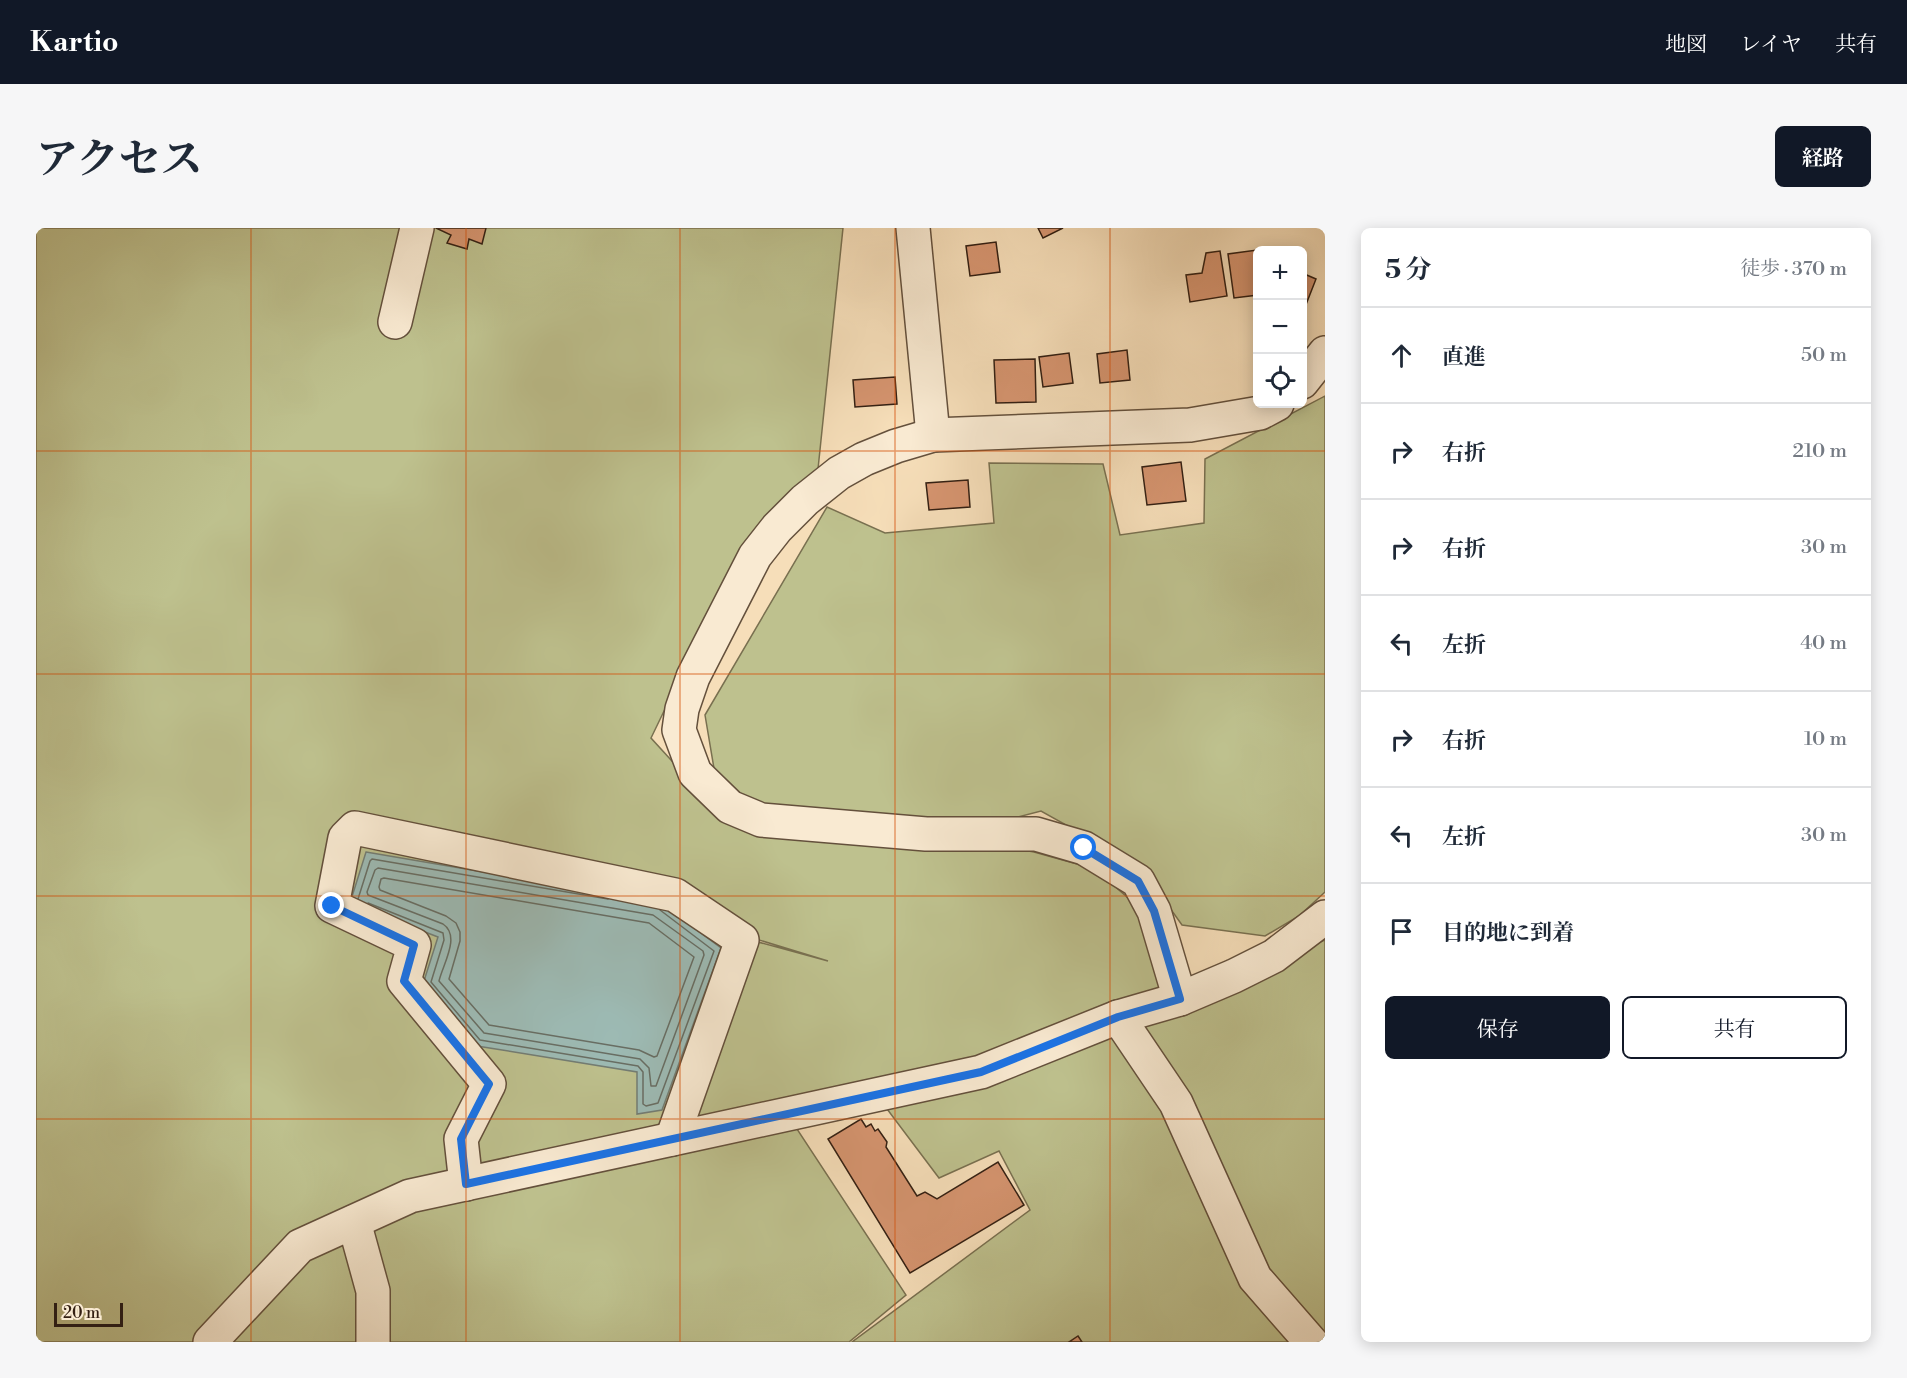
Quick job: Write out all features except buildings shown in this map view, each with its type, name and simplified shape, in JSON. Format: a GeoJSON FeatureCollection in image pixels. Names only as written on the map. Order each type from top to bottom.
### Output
{"type":"FeatureCollection","features":[{"type":"Feature","properties":{"kind":"street"},"geometry":{"type":"LineString","coordinates":[[395,322],[417,228]]}},
{"type":"Feature","properties":{"kind":"street"},"geometry":{"type":"LineString","coordinates":[[913,228],[933,435]]}},
{"type":"Feature","properties":{"kind":"street"},"geometry":{"type":"LineString","coordinates":[[1307,376],[1325,353]]}},
{"type":"Feature","properties":{"kind":"street"},"geometry":{"type":"LineString","coordinates":[[1180,999],[1154,911],[1138,881],[1084,848],[1036,834],[926,834],[762,820],[730,807],[695,773],[679,730],[682,709],[693,677],[755,556],[777,528],[805,500],[840,473],[864,459],[933,435],[1190,425],[1260,413],[1269,408]]}},
{"type":"Feature","properties":{"kind":"street"},"geometry":{"type":"LineString","coordinates":[[466,1184],[461,1139],[489,1084],[404,981],[414,945],[332,906],[345,838],[355,828],[675,895],[742,940],[672,1139]]}},
{"type":"Feature","properties":{"kind":"street"},"geometry":{"type":"LineString","coordinates":[[210,1342],[300,1246],[410,1196],[981,1072],[1118,1017],[1180,999],[1274,956],[1325,917]]}},
{"type":"Feature","properties":{"kind":"street"},"geometry":{"type":"LineString","coordinates":[[1118,1017],[1176,1103],[1255,1278],[1311,1342]]}},
{"type":"Feature","properties":{"kind":"street"},"geometry":{"type":"LineString","coordinates":[[354,1222],[373,1291],[373,1342]]}},
{"type":"Feature","properties":{"kind":"green space"},"geometry":{"type":"Polygon","coordinates":[[[36,228],[843,228],[818,469],[739,556],[651,738],[722,816],[705,715],[827,507],[885,533],[994,523],[989,463],[1103,464],[1120,535],[1204,523],[1205,459],[1302,408],[1307,408],[1307,405],[1325,396],[1325,892],[1299,916],[1265,936],[1182,925],[1140,866],[1041,811],[944,836],[1034,852],[1095,869],[1136,905],[1171,993],[791,1120],[906,1295],[849,1342],[36,1342],[36,228]],[[720,919],[674,1129],[736,936],[828,961],[746,936],[720,919]]]}},
{"type":"Feature","properties":{"kind":"green space"},"geometry":{"type":"Polygon","coordinates":[[[1325,940],[1325,1342],[852,1342],[1030,1210],[999,1151],[939,1178],[881,1101],[1024,1070],[1325,940]]]}},
{"type":"Feature","properties":{"kind":"water"},"geometry":{"type":"Polygon","coordinates":[[[366,852],[659,902],[721,948],[662,1110],[637,1114],[637,1072],[477,1046],[423,984],[438,937],[350,903],[366,852]]]}},
{"type":"Feature","properties":{"kind":"route"},"geometry":{"type":"LineString","coordinates":[[332,906],[414,945],[404,981],[489,1084],[461,1139],[466,1184],[981,1072],[1118,1017],[1180,999],[1154,911],[1138,881],[1084,848]]}}]}
